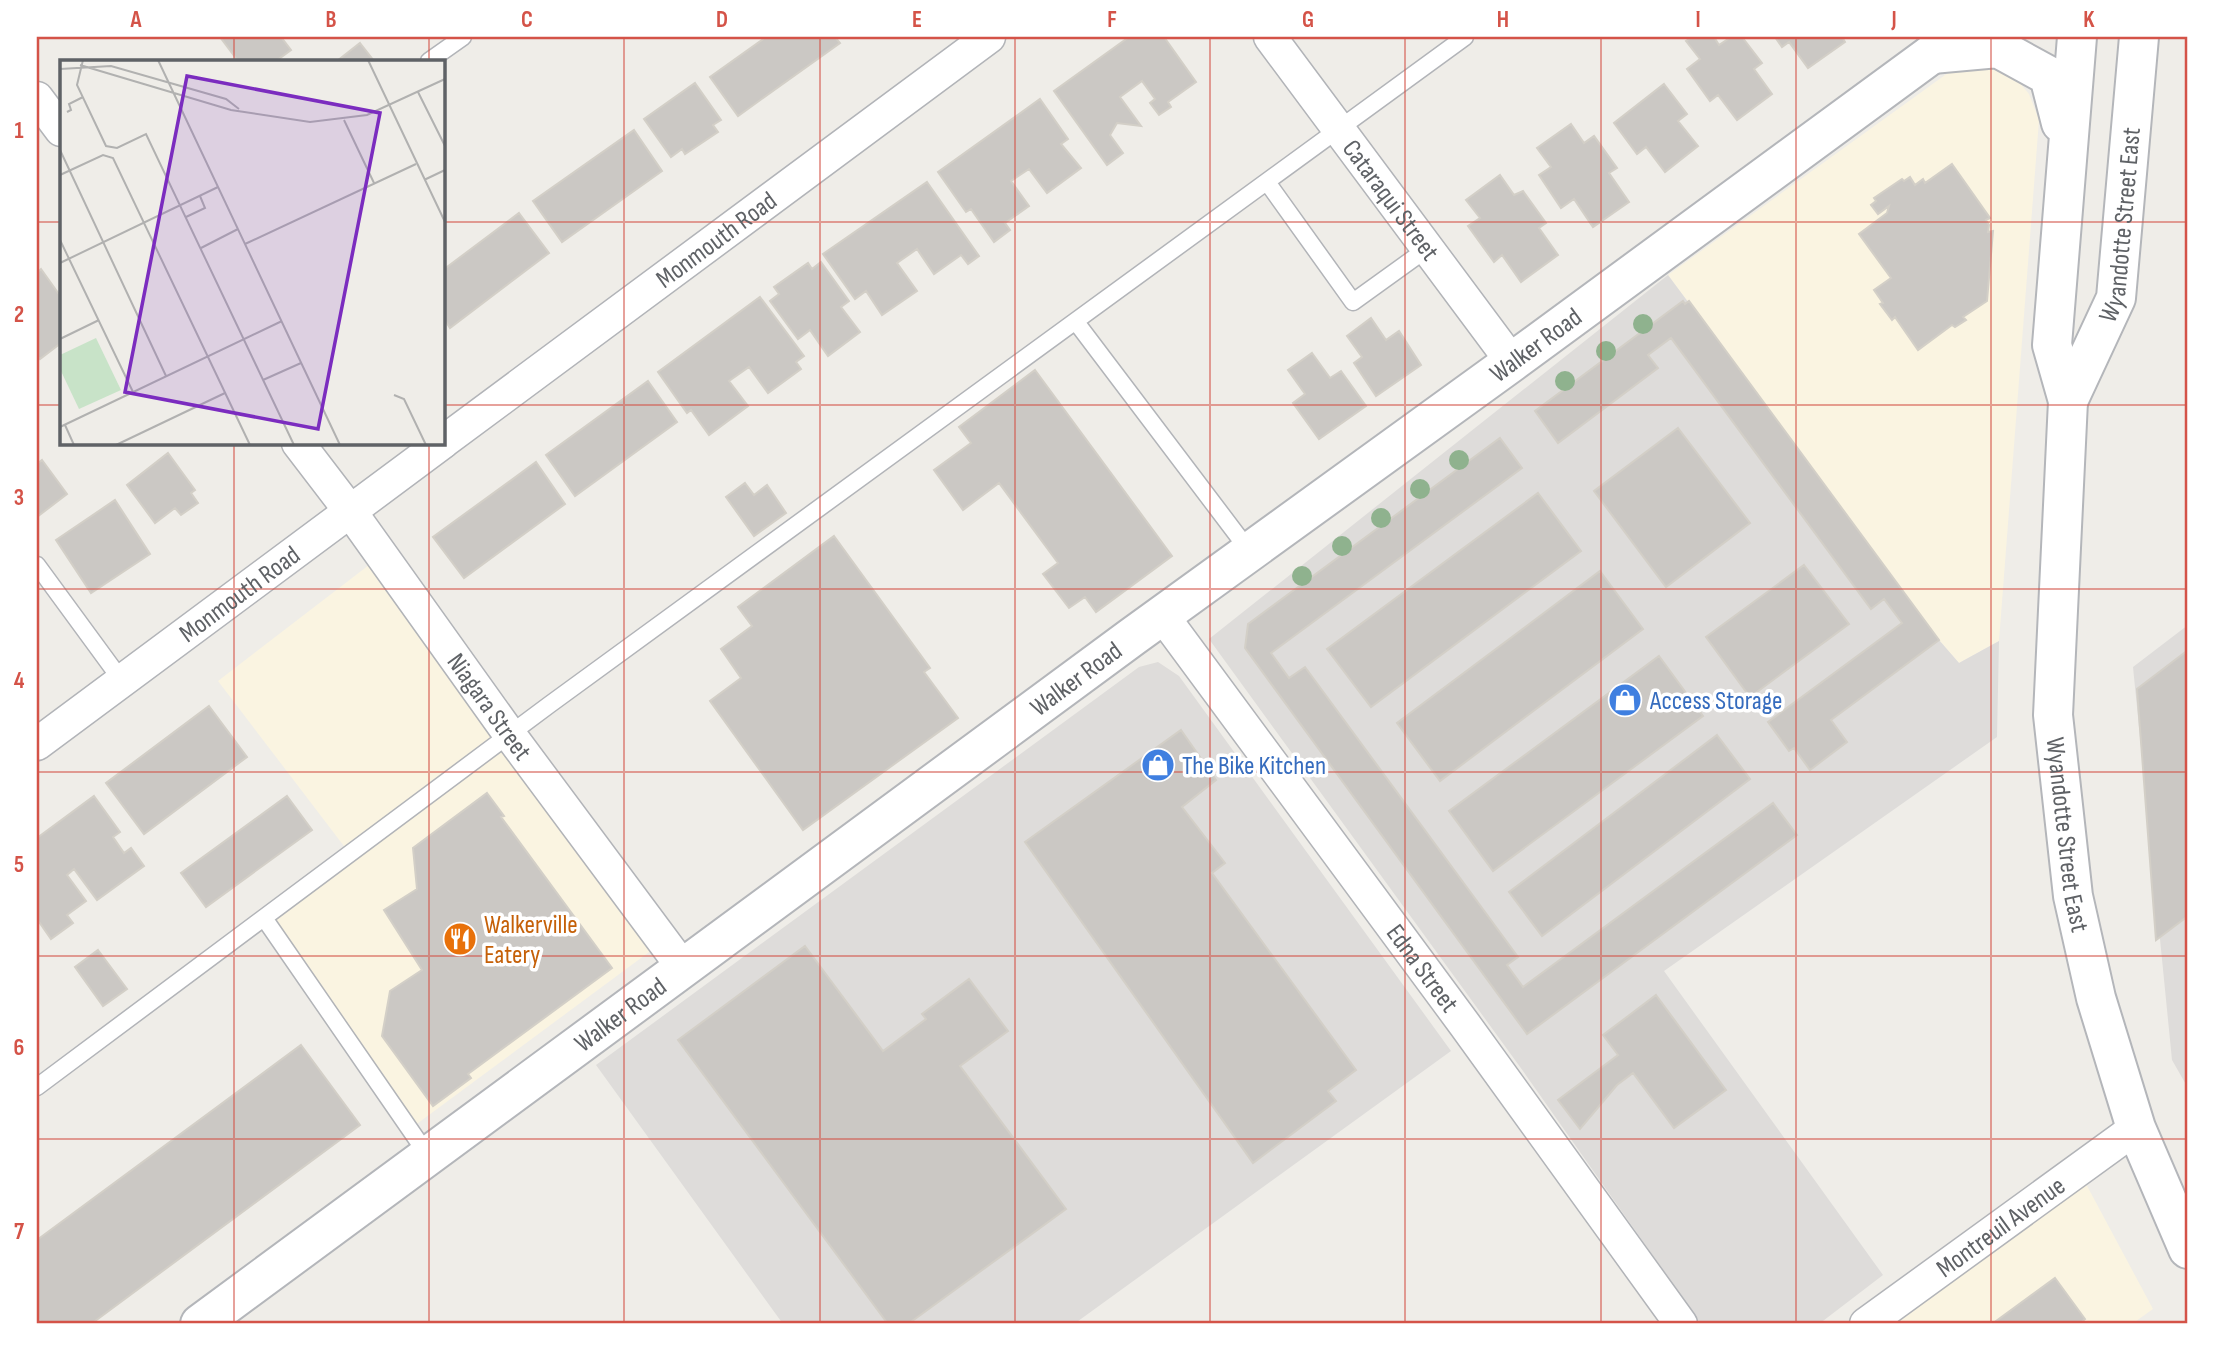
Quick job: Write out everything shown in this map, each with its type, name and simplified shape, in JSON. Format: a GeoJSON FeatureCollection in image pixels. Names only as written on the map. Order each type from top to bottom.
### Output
{"type":"FeatureCollection","features":[{"type":"Feature","properties":{"kind":"main road","name":"Wyandotte Street East"},"geometry":{"type":"LineString","coordinates":[[2077,37],[2052,345],[2068,401],[2053,715],[2073,896],[2096,998],[2136,1128],[2188,1249]]}},
{"type":"Feature","properties":{"kind":"main road","name":"Wyandotte Street East"},"geometry":{"type":"LineString","coordinates":[[2068,401],[2116,298],[2139,37]]}},
{"type":"Feature","properties":{"kind":"main road"},"geometry":{"type":"LineString","coordinates":[[1944,46],[1998,48],[2049,76],[2068,151]]}},
{"type":"Feature","properties":{"kind":"main road","name":"Walker Road"},"geometry":{"type":"LineString","coordinates":[[200,1324],[1162,615],[1944,46]]}},
{"type":"Feature","properties":{"kind":"street","name":"Monmouth Road"},"geometry":{"type":"LineString","coordinates":[[444,442],[989,37]]}},
{"type":"Feature","properties":{"kind":"street","name":"Cataraqui Street"},"geometry":{"type":"LineString","coordinates":[[1270,37],[1513,362]]}},
{"type":"Feature","properties":{"kind":"street"},"geometry":{"type":"LineString","coordinates":[[37,98],[60,130]]}},
{"type":"Feature","properties":{"kind":"street","name":"Niagara Street"},"geometry":{"type":"LineString","coordinates":[[299,444],[684,969]]}},
{"type":"Feature","properties":{"kind":"street","name":"Monmouth Road"},"geometry":{"type":"LineString","coordinates":[[37,744],[441,444]]}},
{"type":"Feature","properties":{"kind":"street","name":"Edna Street"},"geometry":{"type":"LineString","coordinates":[[1162,615],[1465,1025],[1681,1324]]}},
{"type":"Feature","properties":{"kind":"street","name":"Montreuil Avenue"},"geometry":{"type":"LineString","coordinates":[[1866,1324],[2136,1128]]}},
{"type":"Feature","properties":{"kind":"lane"},"geometry":{"type":"LineString","coordinates":[[430,60],[463,37]]}},
{"type":"Feature","properties":{"kind":"lane"},"geometry":{"type":"LineString","coordinates":[[37,1087],[510,735],[1465,37]]}},
{"type":"Feature","properties":{"kind":"lane"},"geometry":{"type":"LineString","coordinates":[[1267,182],[1353,302],[1428,248]]}},
{"type":"Feature","properties":{"kind":"lane"},"geometry":{"type":"LineString","coordinates":[[1076,322],[1250,552]]}},
{"type":"Feature","properties":{"kind":"lane"},"geometry":{"type":"LineString","coordinates":[[37,565],[122,681]]}},
{"type":"Feature","properties":{"kind":"lane"},"geometry":{"type":"LineString","coordinates":[[264,918],[429,1157]]}},
{"type":"Feature","properties":{"kind":"shaded area"},"geometry":{"type":"Polygon","coordinates":[[[1984,62],[2013,75],[2029,94],[2039,120],[1999,641],[1959,663],[1939,640],[1668,275],[1952,70],[1984,62]]]}},
{"type":"Feature","properties":{"kind":"shaded area","name":"Access Storage"},"geometry":{"type":"Polygon","coordinates":[[[1668,275],[1939,640],[1959,663],[1999,641],[1997,737],[1664,971],[1883,1275],[1819,1324],[1701,1324],[1523,1071],[1209,639],[1668,275]]]}},
{"type":"Feature","properties":{"kind":"shaded area"},"geometry":{"type":"Polygon","coordinates":[[[382,555],[664,941],[410,1129],[264,918],[350,854],[218,681],[382,555]]]}},
{"type":"Feature","properties":{"kind":"shaded area"},"geometry":{"type":"Polygon","coordinates":[[[2188,625],[2188,1088],[2172,1060],[2133,667],[2188,625]]]}},
{"type":"Feature","properties":{"kind":"shaded area"},"geometry":{"type":"Polygon","coordinates":[[[1158,662],[1179,676],[1451,1051],[1074,1324],[783,1324],[596,1065],[1139,667],[1158,662]]]}},
{"type":"Feature","properties":{"kind":"shaded area"},"geometry":{"type":"Polygon","coordinates":[[[2078,1169],[2153,1309],[2132,1324],[1865,1324],[2078,1169]]]}},
{"type":"Feature","properties":{"kind":"building"},"geometry":{"type":"Polygon","coordinates":[[[220,37],[281,37],[291,50],[277,60],[237,60],[220,37]]]}},
{"type":"Feature","properties":{"kind":"building"},"geometry":{"type":"Polygon","coordinates":[[[766,37],[835,37],[840,43],[738,116],[710,77],[766,37]]]}},
{"type":"Feature","properties":{"kind":"building"},"geometry":{"type":"Polygon","coordinates":[[[1129,37],[1164,37],[1196,82],[1168,102],[1171,107],[1159,115],[1150,103],[1155,99],[1142,81],[1120,97],[1141,126],[1117,123],[1110,135],[1123,153],[1107,165],[1054,91],[1129,37]]]}},
{"type":"Feature","properties":{"kind":"building"},"geometry":{"type":"Polygon","coordinates":[[[1692,37],[1714,37],[1719,45],[1731,37],[1742,37],[1762,63],[1754,69],[1772,94],[1737,120],[1718,95],[1710,101],[1687,69],[1700,59],[1686,41],[1692,37]]]}},
{"type":"Feature","properties":{"kind":"building"},"geometry":{"type":"Polygon","coordinates":[[[1775,37],[1842,37],[1845,42],[1808,68],[1789,42],[1782,47],[1775,37]]]}},
{"type":"Feature","properties":{"kind":"building"},"geometry":{"type":"Polygon","coordinates":[[[360,43],[373,60],[338,60],[360,43]]]}},
{"type":"Feature","properties":{"kind":"building"},"geometry":{"type":"Polygon","coordinates":[[[695,83],[721,120],[713,125],[718,132],[685,154],[682,149],[671,157],[644,119],[695,83]]]}},
{"type":"Feature","properties":{"kind":"building"},"geometry":{"type":"Polygon","coordinates":[[[1664,84],[1687,114],[1678,121],[1698,146],[1665,172],[1646,147],[1637,154],[1614,123],[1664,84]]]}},
{"type":"Feature","properties":{"kind":"building"},"geometry":{"type":"Polygon","coordinates":[[[1040,99],[1068,139],[1061,144],[1081,168],[1047,193],[1029,169],[1011,181],[1029,206],[1005,223],[1010,230],[994,242],[971,209],[966,212],[938,172],[1040,99]]]}},
{"type":"Feature","properties":{"kind":"building"},"geometry":{"type":"Polygon","coordinates":[[[1571,124],[1584,143],[1594,136],[1617,168],[1609,173],[1629,202],[1593,227],[1574,199],[1561,208],[1539,175],[1551,167],[1537,148],[1571,124]]]}},
{"type":"Feature","properties":{"kind":"building"},"geometry":{"type":"Polygon","coordinates":[[[634,130],[662,171],[562,242],[533,201],[634,130]]]}},
{"type":"Feature","properties":{"kind":"building"},"geometry":{"type":"Polygon","coordinates":[[[1952,164],[1990,218],[1986,220],[1989,225],[1988,232],[1993,231],[1987,301],[1963,317],[1966,320],[1955,327],[1952,325],[1918,350],[1895,317],[1892,320],[1880,304],[1883,303],[1874,290],[1891,278],[1859,234],[1887,213],[1889,206],[1878,214],[1871,205],[1876,201],[1874,198],[1902,179],[1904,181],[1910,177],[1915,185],[1923,179],[1925,183],[1952,164]]]}},
{"type":"Feature","properties":{"kind":"building"},"geometry":{"type":"Polygon","coordinates":[[[1500,175],[1514,195],[1523,191],[1546,223],[1539,228],[1558,255],[1521,282],[1502,255],[1494,262],[1468,226],[1480,218],[1466,200],[1500,175]]]}},
{"type":"Feature","properties":{"kind":"building"},"geometry":{"type":"Polygon","coordinates":[[[927,182],[979,256],[968,264],[961,255],[934,274],[917,249],[897,263],[917,291],[882,315],[866,291],[855,299],[823,254],[927,182]]]}},
{"type":"Feature","properties":{"kind":"building"},"geometry":{"type":"Polygon","coordinates":[[[519,213],[549,253],[450,328],[444,319],[444,269],[519,213]]]}},
{"type":"Feature","properties":{"kind":"building"},"geometry":{"type":"Polygon","coordinates":[[[821,262],[849,301],[841,307],[860,332],[828,356],[810,330],[798,339],[770,301],[779,294],[774,287],[808,263],[812,269],[821,262]]]}},
{"type":"Feature","properties":{"kind":"building"},"geometry":{"type":"Polygon","coordinates":[[[41,269],[60,296],[60,344],[40,359],[37,355],[37,273],[41,269]]]}},
{"type":"Feature","properties":{"kind":"building"},"geometry":{"type":"Polygon","coordinates":[[[760,297],[804,356],[796,362],[801,369],[768,393],[749,367],[729,381],[748,406],[709,435],[691,410],[687,413],[658,372],[760,297]]]}},
{"type":"Feature","properties":{"kind":"building"},"geometry":{"type":"Polygon","coordinates":[[[1683,301],[1685,304],[1689,301],[1939,640],[1831,720],[1847,742],[1810,770],[1794,748],[1789,751],[1768,722],[1902,623],[1884,599],[1871,609],[1671,338],[1648,355],[1658,368],[1558,443],[1535,411],[1683,301]]]}},
{"type":"Feature","properties":{"kind":"building"},"geometry":{"type":"Polygon","coordinates":[[[1371,318],[1386,340],[1399,331],[1421,365],[1376,396],[1354,363],[1362,357],[1347,336],[1371,318]]]}},
{"type":"Feature","properties":{"kind":"building"},"geometry":{"type":"Polygon","coordinates":[[[1312,353],[1330,378],[1341,371],[1366,406],[1319,439],[1293,403],[1305,394],[1288,370],[1312,353]]]}},
{"type":"Feature","properties":{"kind":"building"},"geometry":{"type":"Polygon","coordinates":[[[1035,370],[1172,556],[1096,612],[1085,597],[1069,608],[1043,574],[1058,563],[999,483],[963,510],[934,470],[971,443],[959,427],[1035,370]]]}},
{"type":"Feature","properties":{"kind":"building"},"geometry":{"type":"Polygon","coordinates":[[[648,381],[677,422],[575,496],[546,455],[648,381]]]}},
{"type":"Feature","properties":{"kind":"building"},"geometry":{"type":"Polygon","coordinates":[[[1678,428],[1750,523],[1666,587],[1594,491],[1678,428]]]}},
{"type":"Feature","properties":{"kind":"building"},"geometry":{"type":"Polygon","coordinates":[[[1500,438],[1522,468],[1271,653],[1289,678],[1305,667],[1518,957],[1507,965],[1523,987],[1773,803],[1797,835],[1527,1034],[1245,648],[1248,624],[1500,438]]]}},
{"type":"Feature","properties":{"kind":"building"},"geometry":{"type":"Polygon","coordinates":[[[168,453],[195,490],[191,493],[198,503],[181,515],[175,508],[155,523],[127,485],[168,453]]]}},
{"type":"Feature","properties":{"kind":"building"},"geometry":{"type":"Polygon","coordinates":[[[42,460],[67,494],[37,517],[37,464],[42,460]]]}},
{"type":"Feature","properties":{"kind":"building"},"geometry":{"type":"Polygon","coordinates":[[[536,462],[565,504],[464,578],[433,537],[536,462]]]}},
{"type":"Feature","properties":{"kind":"building"},"geometry":{"type":"Polygon","coordinates":[[[745,483],[754,495],[767,485],[786,513],[754,536],[726,497],[745,483]]]}},
{"type":"Feature","properties":{"kind":"building"},"geometry":{"type":"Polygon","coordinates":[[[1538,493],[1581,551],[1371,707],[1327,649],[1538,493]]]}},
{"type":"Feature","properties":{"kind":"building"},"geometry":{"type":"Polygon","coordinates":[[[115,500],[150,554],[91,593],[56,540],[115,500]]]}},
{"type":"Feature","properties":{"kind":"building"},"geometry":{"type":"Polygon","coordinates":[[[834,536],[930,668],[924,672],[958,718],[803,830],[710,701],[741,678],[721,649],[752,626],[738,607],[834,536]]]}},
{"type":"Feature","properties":{"kind":"building"},"geometry":{"type":"Polygon","coordinates":[[[1804,565],[1849,624],[1750,697],[1706,637],[1804,565]]]}},
{"type":"Feature","properties":{"kind":"building"},"geometry":{"type":"Polygon","coordinates":[[[1600,571],[1643,629],[1440,781],[1397,723],[1600,571]]]}},
{"type":"Feature","properties":{"kind":"building"},"geometry":{"type":"Polygon","coordinates":[[[2188,650],[2188,916],[2156,940],[2137,689],[2188,650]]]}},
{"type":"Feature","properties":{"kind":"building"},"geometry":{"type":"Polygon","coordinates":[[[1659,656],[1703,716],[1493,871],[1449,811],[1659,656]]]}},
{"type":"Feature","properties":{"kind":"building"},"geometry":{"type":"Polygon","coordinates":[[[209,706],[247,757],[144,834],[106,783],[209,706]]]}},
{"type":"Feature","properties":{"kind":"building"},"geometry":{"type":"Polygon","coordinates":[[[1181,730],[1216,780],[1182,807],[1225,863],[1212,873],[1356,1070],[1328,1091],[1336,1101],[1253,1163],[1025,842],[1181,730]]]}},
{"type":"Feature","properties":{"kind":"building"},"geometry":{"type":"Polygon","coordinates":[[[1717,735],[1750,779],[1542,936],[1509,892],[1717,735]]]}},
{"type":"Feature","properties":{"kind":"building"},"geometry":{"type":"Polygon","coordinates":[[[487,793],[504,816],[501,817],[612,968],[468,1074],[471,1078],[433,1106],[382,1036],[390,991],[422,970],[384,910],[417,889],[413,848],[487,793]]]}},
{"type":"Feature","properties":{"kind":"building"},"geometry":{"type":"Polygon","coordinates":[[[94,796],[120,832],[113,837],[124,853],[131,848],[144,866],[97,900],[74,869],[67,875],[86,901],[67,915],[73,923],[51,939],[37,919],[37,838],[94,796]]]}},
{"type":"Feature","properties":{"kind":"building"},"geometry":{"type":"Polygon","coordinates":[[[287,796],[312,830],[206,907],[181,873],[287,796]]]}},
{"type":"Feature","properties":{"kind":"building"},"geometry":{"type":"Polygon","coordinates":[[[805,946],[883,1051],[926,1019],[922,1014],[969,979],[1008,1031],[960,1066],[1066,1209],[908,1324],[888,1324],[678,1040],[805,946]]]}},
{"type":"Feature","properties":{"kind":"building"},"geometry":{"type":"Polygon","coordinates":[[[98,950],[127,989],[103,1006],[75,967],[98,950]]]}},
{"type":"Feature","properties":{"kind":"building"},"geometry":{"type":"Polygon","coordinates":[[[1656,995],[1726,1090],[1674,1128],[1633,1073],[1617,1085],[1580,1129],[1558,1100],[1618,1055],[1603,1035],[1656,995]]]}},
{"type":"Feature","properties":{"kind":"building"},"geometry":{"type":"Polygon","coordinates":[[[301,1045],[360,1125],[91,1324],[42,1324],[37,1318],[37,1240],[301,1045]]]}},
{"type":"Feature","properties":{"kind":"building"},"geometry":{"type":"Polygon","coordinates":[[[2055,1278],[2085,1319],[2079,1324],[1992,1324],[2055,1278]]]}},
{"type":"Feature","properties":{"kind":"place","name":"Access Storage"},"geometry":{"type":"Point","coordinates":[1625,700]}},
{"type":"Feature","properties":{"kind":"place","name":"The Bike Kitchen"},"geometry":{"type":"Point","coordinates":[1158,765]}},
{"type":"Feature","properties":{"kind":"place","name":"Walkerville Eatery"},"geometry":{"type":"Point","coordinates":[460,939]}}]}
